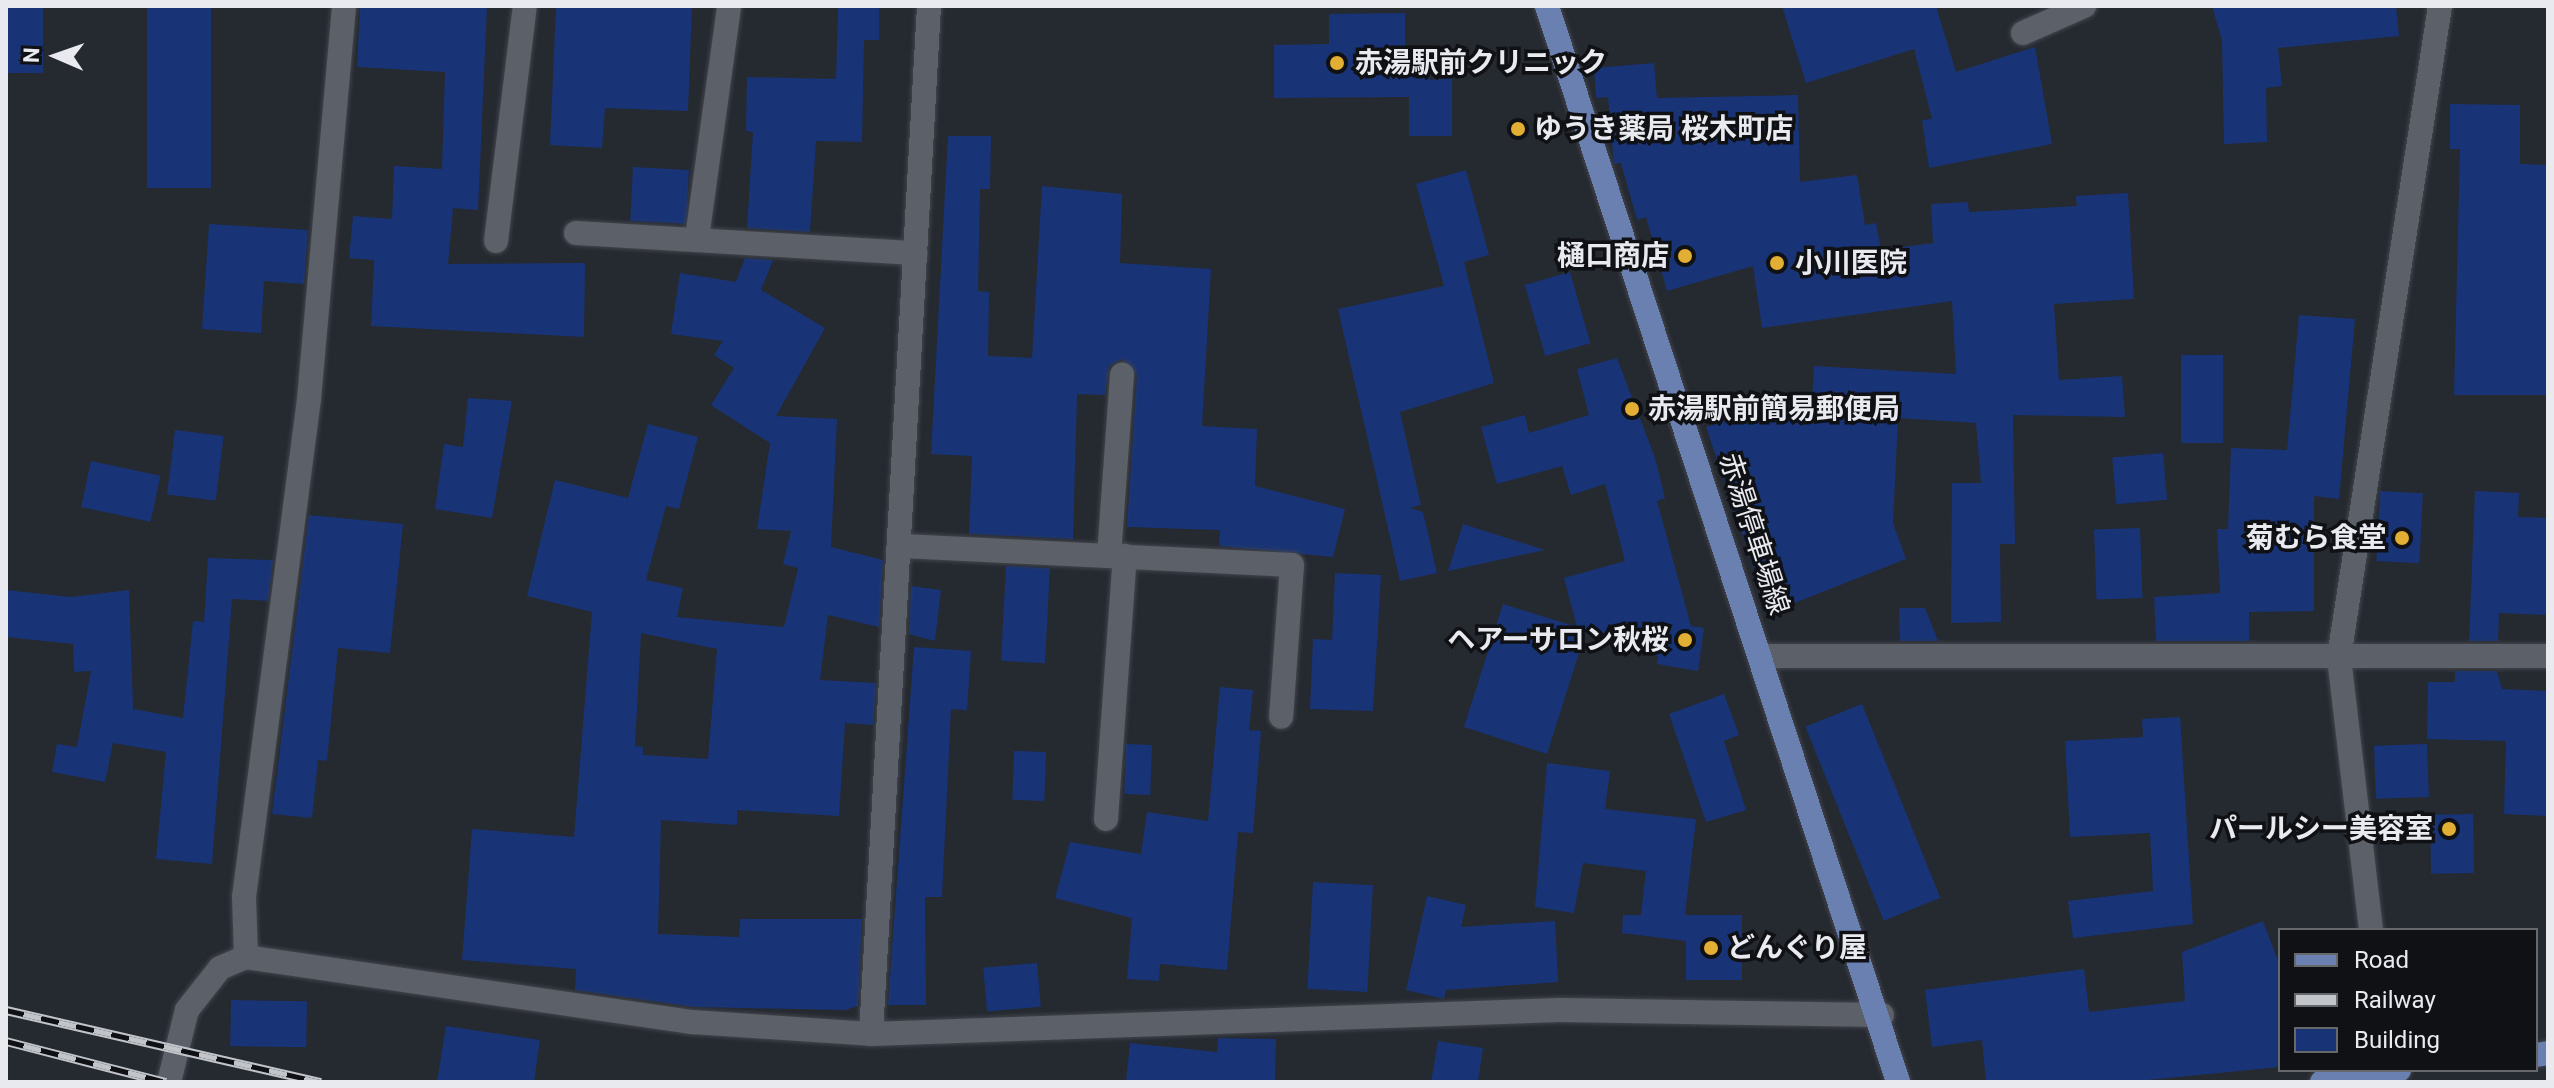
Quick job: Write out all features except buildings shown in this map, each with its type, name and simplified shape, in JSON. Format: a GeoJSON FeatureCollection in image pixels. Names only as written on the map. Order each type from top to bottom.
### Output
{"type":"FeatureCollection","features":[{"type":"Feature","properties":{"kind":"main road","name":"赤湯停車場線"},"geometry":{"type":"LineString","coordinates":[[1547,6],[1882,1015],[1898,1082]]}},
{"type":"Feature","properties":{"kind":"main road"},"geometry":{"type":"LineString","coordinates":[[2322,1082],[2380,1072]]}},
{"type":"Feature","properties":{"kind":"street"},"geometry":{"type":"LineString","coordinates":[[246,957],[244,897],[309,399],[344,6]]}},
{"type":"Feature","properties":{"kind":"street"},"geometry":{"type":"LineString","coordinates":[[496,241],[525,6]]}},
{"type":"Feature","properties":{"kind":"street"},"geometry":{"type":"LineString","coordinates":[[697,238],[729,6]]}},
{"type":"Feature","properties":{"kind":"street"},"geometry":{"type":"LineString","coordinates":[[871,1034],[904,546],[915,253],[929,6]]}},
{"type":"Feature","properties":{"kind":"street"},"geometry":{"type":"LineString","coordinates":[[2023,33],[2084,6]]}},
{"type":"Feature","properties":{"kind":"street"},"geometry":{"type":"LineString","coordinates":[[2371,928],[2339,657],[2440,6]]}},
{"type":"Feature","properties":{"kind":"street"},"geometry":{"type":"LineString","coordinates":[[576,233],[915,253]]}},
{"type":"Feature","properties":{"kind":"street"},"geometry":{"type":"LineString","coordinates":[[1106,819],[1122,374]]}},
{"type":"Feature","properties":{"kind":"street"},"geometry":{"type":"LineString","coordinates":[[904,546],[1292,565],[1281,717]]}},
{"type":"Feature","properties":{"kind":"street"},"geometry":{"type":"LineString","coordinates":[[1763,656],[2548,656]]}},
{"type":"Feature","properties":{"kind":"street"},"geometry":{"type":"LineString","coordinates":[[169,1082],[187,1010],[220,968],[246,957],[692,1022],[871,1034],[1560,1010],[1882,1015]]}},
{"type":"Feature","properties":{"kind":"railway"},"geometry":{"type":"LineString","coordinates":[[6,1010],[321,1082]]}},
{"type":"Feature","properties":{"kind":"railway"},"geometry":{"type":"LineString","coordinates":[[6,1041],[166,1082]]}},
{"type":"Feature","properties":{"kind":"place","name":"赤湯駅前クリニック"},"geometry":{"type":"Point","coordinates":[1337,63]}},
{"type":"Feature","properties":{"kind":"place","name":"ゆうき薬局 桜木町店"},"geometry":{"type":"Point","coordinates":[1518,129]}},
{"type":"Feature","properties":{"kind":"place","name":"樋口商店"},"geometry":{"type":"Point","coordinates":[1685,256]}},
{"type":"Feature","properties":{"kind":"place","name":"小川医院"},"geometry":{"type":"Point","coordinates":[1777,263]}},
{"type":"Feature","properties":{"kind":"place","name":"赤湯駅前簡易郵便局"},"geometry":{"type":"Point","coordinates":[1632,409]}},
{"type":"Feature","properties":{"kind":"place","name":"菊むら食堂"},"geometry":{"type":"Point","coordinates":[2402,538]}},
{"type":"Feature","properties":{"kind":"place","name":"ヘアーサロン秋桜"},"geometry":{"type":"Point","coordinates":[1685,640]}},
{"type":"Feature","properties":{"kind":"place","name":"パールシー美容室"},"geometry":{"type":"Point","coordinates":[2449,829]}},
{"type":"Feature","properties":{"kind":"place","name":"どんぐり屋"},"geometry":{"type":"Point","coordinates":[1711,948]}}]}
